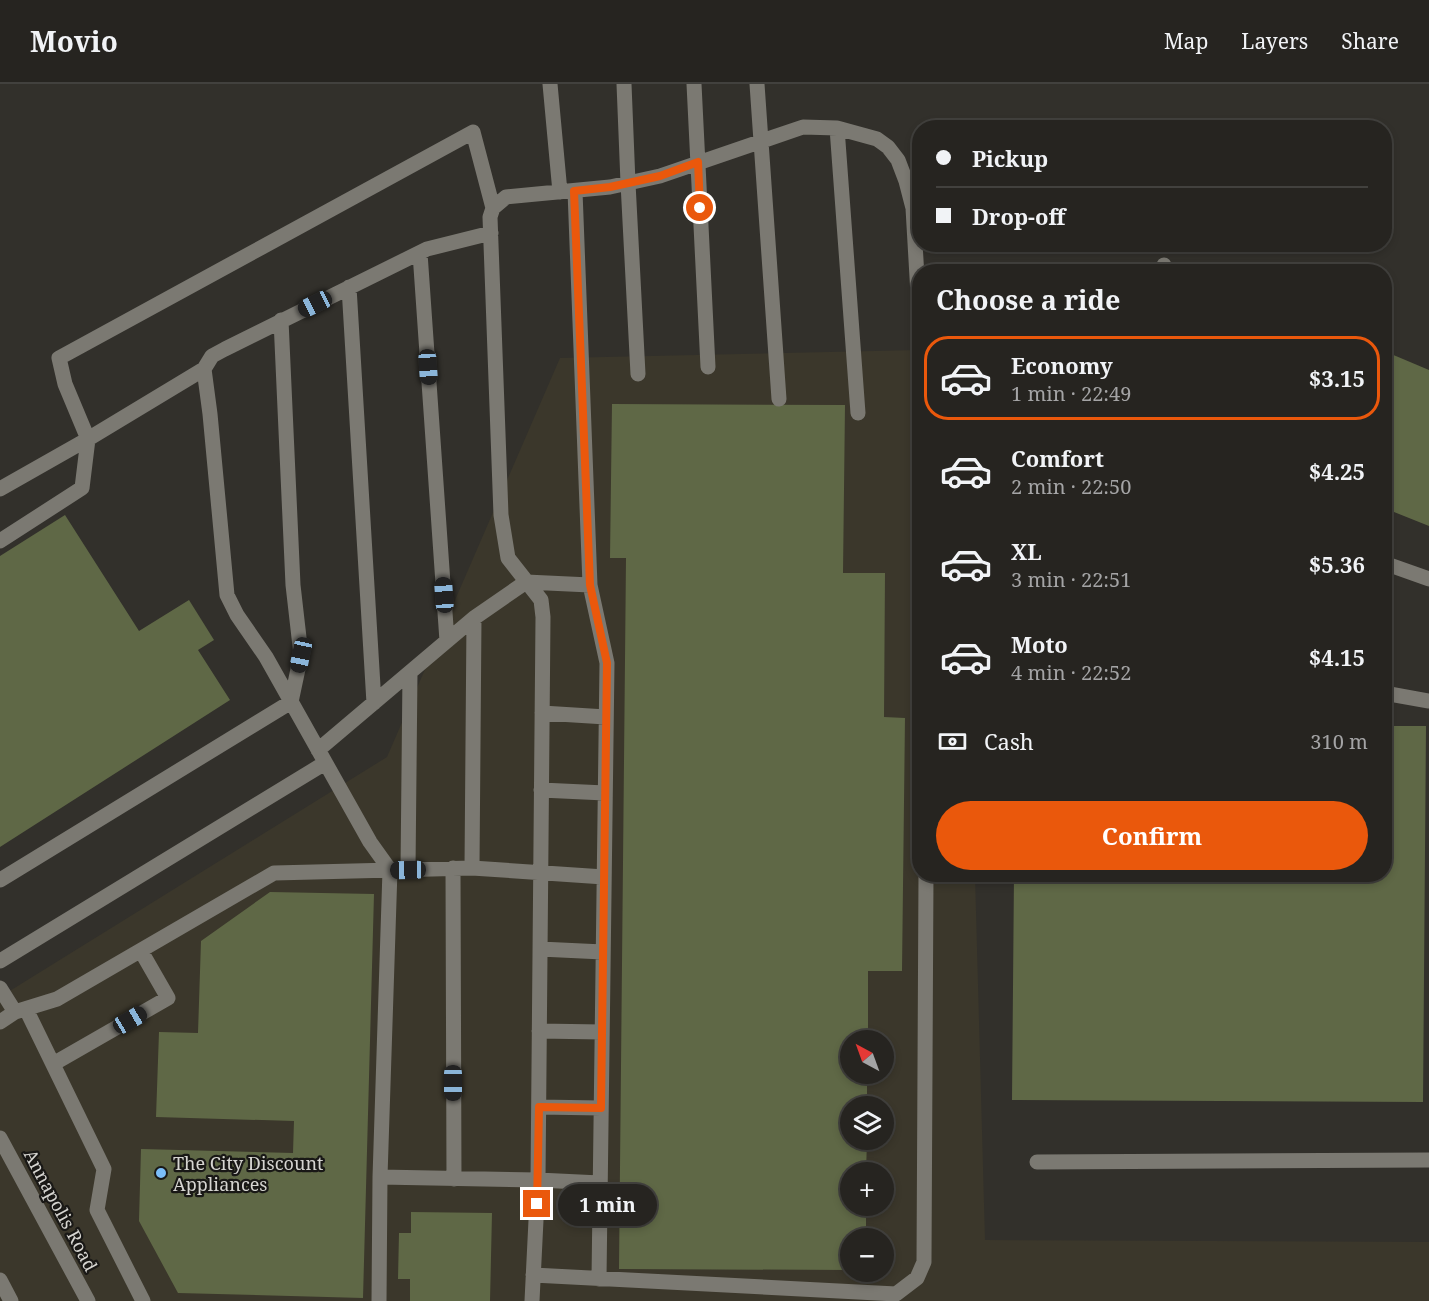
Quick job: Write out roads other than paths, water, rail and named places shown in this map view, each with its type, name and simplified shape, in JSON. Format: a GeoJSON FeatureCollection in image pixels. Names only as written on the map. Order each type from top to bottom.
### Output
{"type":"FeatureCollection","features":[{"type":"Feature","properties":{"kind":"main road"},"geometry":{"type":"LineString","coordinates":[[550,84],[567,191],[590,585],[607,663],[599,1279]]}},
{"type":"Feature","properties":{"kind":"main road"},"geometry":{"type":"LineString","coordinates":[[624,84],[638,374]]}},
{"type":"Feature","properties":{"kind":"main road"},"geometry":{"type":"LineString","coordinates":[[694,84],[708,367]]}},
{"type":"Feature","properties":{"kind":"main road"},"geometry":{"type":"LineString","coordinates":[[757,84],[779,399]]}},
{"type":"Feature","properties":{"kind":"main road"},"geometry":{"type":"LineString","coordinates":[[532,1301],[538,1180],[543,617],[541,600],[508,558],[501,515],[490,217],[494,208],[506,197],[610,187],[660,176],[803,127],[837,128],[877,139],[888,147],[898,160],[912,201]]}},
{"type":"Feature","properties":{"kind":"main road"},"geometry":{"type":"LineString","coordinates":[[837,128],[858,413]]}},
{"type":"Feature","properties":{"kind":"main road"},"geometry":{"type":"LineString","coordinates":[[0,541],[82,488],[88,439],[65,384],[59,358],[473,132],[494,208]]}},
{"type":"Feature","properties":{"kind":"main road"},"geometry":{"type":"LineString","coordinates":[[0,489],[204,369],[212,356],[281,320],[427,249],[491,233]]}},
{"type":"Feature","properties":{"kind":"main road"},"geometry":{"type":"LineString","coordinates":[[420,253],[447,641]]}},
{"type":"Feature","properties":{"kind":"main road"},"geometry":{"type":"LineString","coordinates":[[349,287],[374,703]]}},
{"type":"Feature","properties":{"kind":"main road"},"geometry":{"type":"LineString","coordinates":[[0,880],[291,702],[301,655],[293,585],[281,320]]}},
{"type":"Feature","properties":{"kind":"main road"},"geometry":{"type":"LineString","coordinates":[[204,369],[227,595],[237,615],[266,657],[370,842],[390,870],[380,1177],[379,1301]]}},
{"type":"Feature","properties":{"kind":"main road"},"geometry":{"type":"LineString","coordinates":[[1392,566],[1429,579]]}},
{"type":"Feature","properties":{"kind":"main road"},"geometry":{"type":"LineString","coordinates":[[0,961],[322,756],[374,703],[410,672],[474,618],[526,582],[590,585]]}},
{"type":"Feature","properties":{"kind":"main road"},"geometry":{"type":"LineString","coordinates":[[472,868],[474,618]]}},
{"type":"Feature","properties":{"kind":"main road"},"geometry":{"type":"LineString","coordinates":[[408,870],[410,672]]}},
{"type":"Feature","properties":{"kind":"main road"},"geometry":{"type":"LineString","coordinates":[[1392,694],[1429,701]]}},
{"type":"Feature","properties":{"kind":"main road"},"geometry":{"type":"LineString","coordinates":[[542,713],[606,717]]}},
{"type":"Feature","properties":{"kind":"main road"},"geometry":{"type":"LineString","coordinates":[[541,790],[605,793]]}},
{"type":"Feature","properties":{"kind":"main road"},"geometry":{"type":"LineString","coordinates":[[453,868],[454,1179]]}},
{"type":"Feature","properties":{"kind":"main road"},"geometry":{"type":"LineString","coordinates":[[0,1022],[21,1010],[57,999],[274,873],[472,868],[604,877]]}},
{"type":"Feature","properties":{"kind":"main road"},"geometry":{"type":"LineString","coordinates":[[533,1275],[896,1294],[916,1278],[924,1262],[926,882]]}},
{"type":"Feature","properties":{"kind":"main road"},"geometry":{"type":"LineString","coordinates":[[540,950],[603,952]]}},
{"type":"Feature","properties":{"kind":"main road"},"geometry":{"type":"LineString","coordinates":[[53,1064],[168,998],[141,951]]}},
{"type":"Feature","properties":{"kind":"main road"},"geometry":{"type":"LineString","coordinates":[[0,988],[21,1010],[53,1064],[104,1169],[97,1210],[143,1301]]}},
{"type":"Feature","properties":{"kind":"main road"},"geometry":{"type":"LineString","coordinates":[[539,1031],[602,1032]]}},
{"type":"Feature","properties":{"kind":"main road"},"geometry":{"type":"LineString","coordinates":[[539,1107],[601,1108]]}},
{"type":"Feature","properties":{"kind":"main road","name":"Annapolis Road"},"geometry":{"type":"LineString","coordinates":[[0,1138],[5,1159],[88,1301]]}},
{"type":"Feature","properties":{"kind":"main road"},"geometry":{"type":"LineString","coordinates":[[1037,1162],[1429,1160]]}},
{"type":"Feature","properties":{"kind":"main road"},"geometry":{"type":"LineString","coordinates":[[380,1177],[600,1183]]}},
{"type":"Feature","properties":{"kind":"main road"},"geometry":{"type":"LineString","coordinates":[[0,1280],[11,1301]]}},
{"type":"Feature","properties":{"kind":"place","name":"The City Discount Appliances"},"geometry":{"type":"Point","coordinates":[161,1173]}}]}
